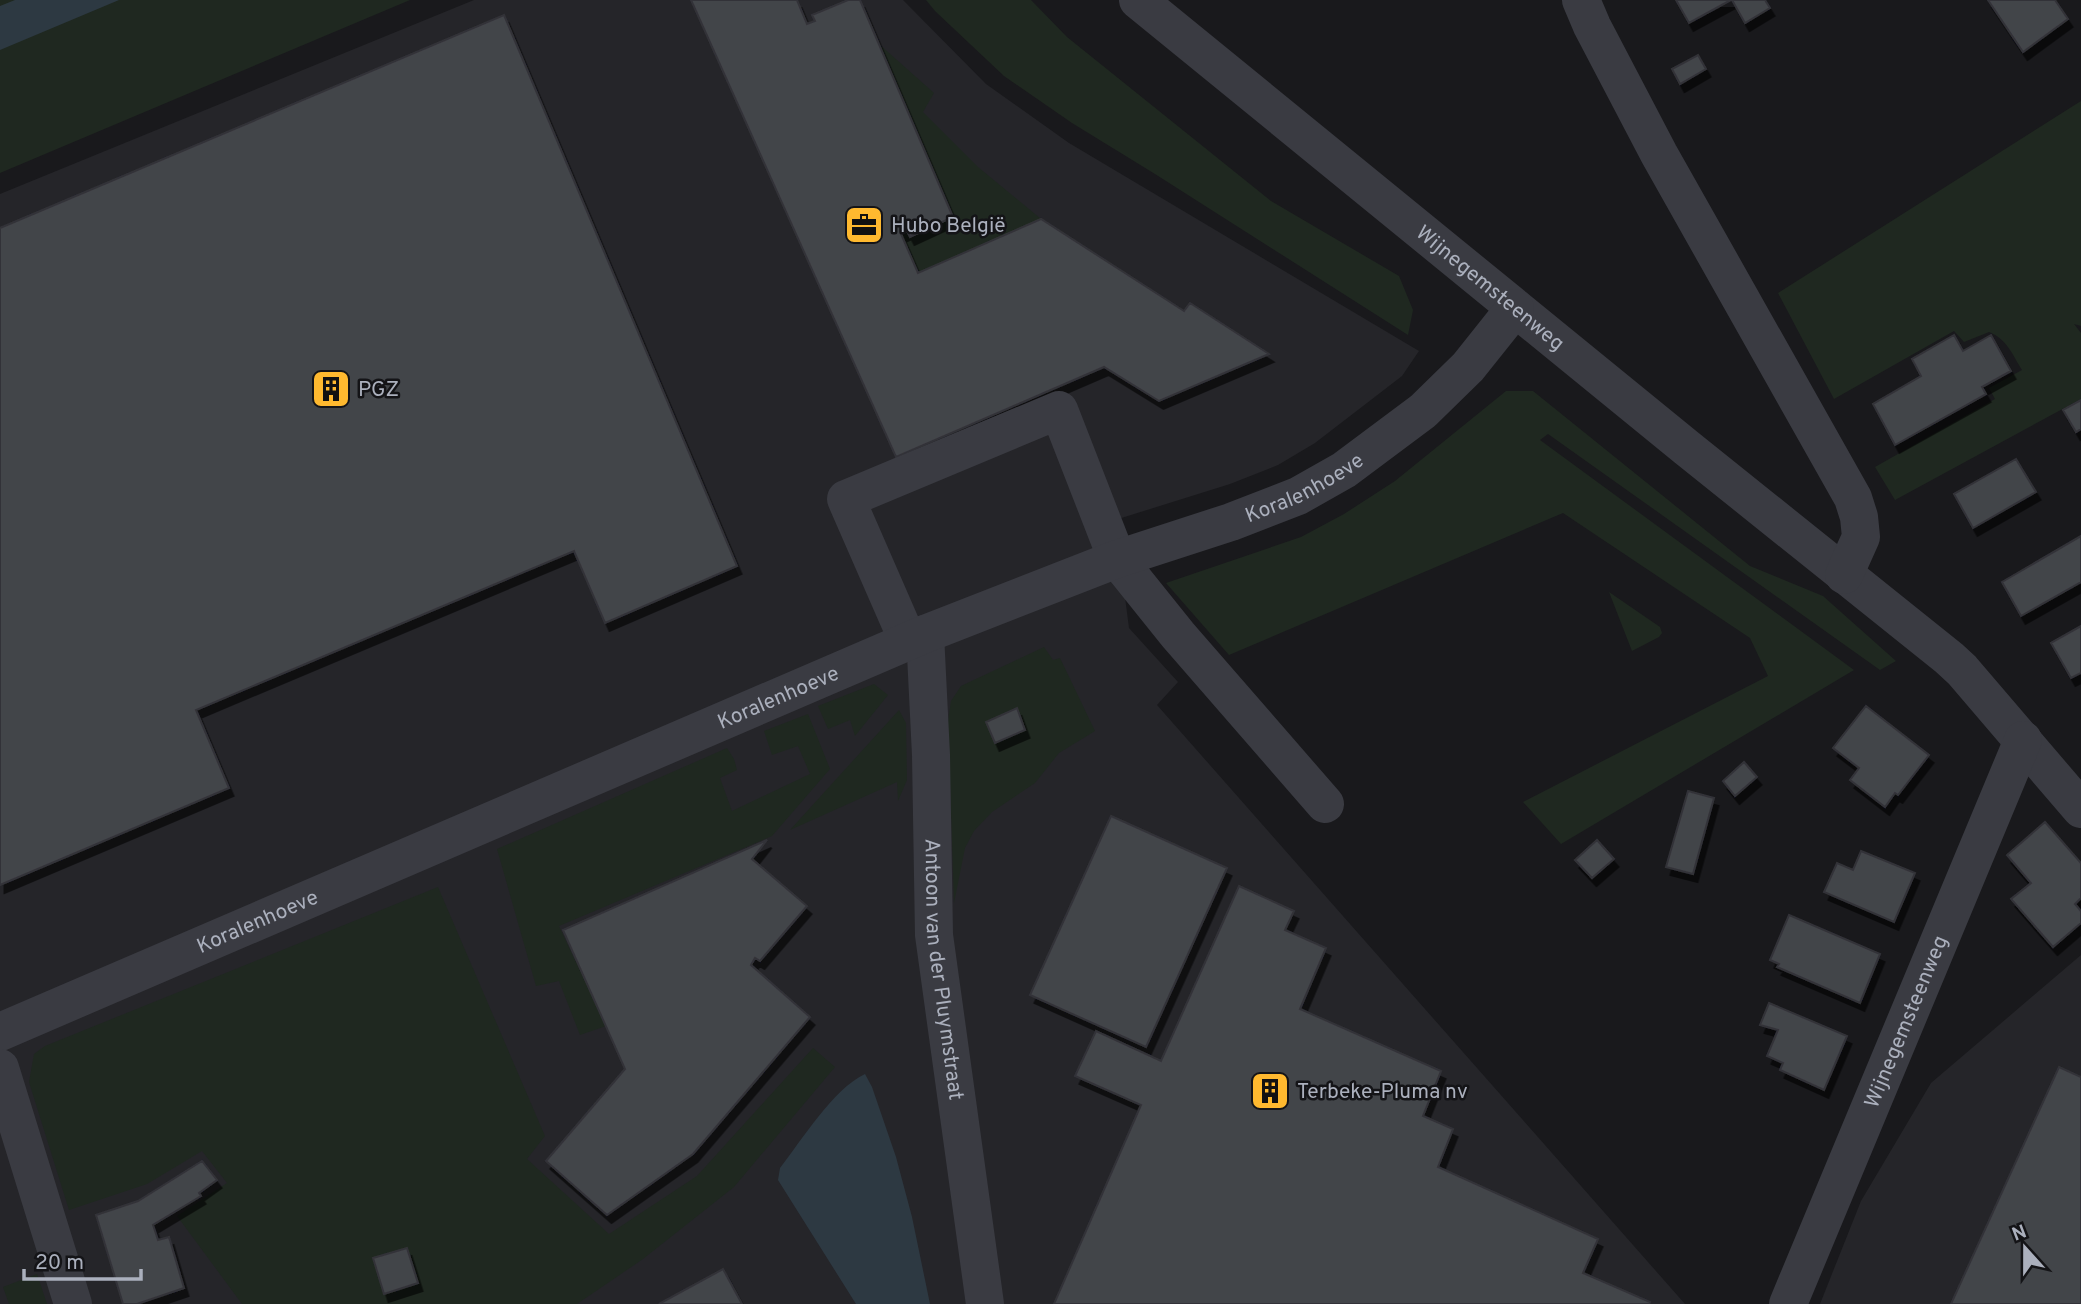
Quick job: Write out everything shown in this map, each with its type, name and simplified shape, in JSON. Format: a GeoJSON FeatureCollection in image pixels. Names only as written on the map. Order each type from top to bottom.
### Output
{"type":"FeatureCollection","features":[{"type":"Feature","properties":{"kind":"street","name":"Wijnegemsteenweg"},"geometry":{"type":"LineString","coordinates":[[1138,0],[1949,658],[2081,809]]}},
{"type":"Feature","properties":{"kind":"street"},"geometry":{"type":"LineString","coordinates":[[1581,0],[1659,154],[1853,498],[1861,537],[1844,575]]}},
{"type":"Feature","properties":{"kind":"street","name":"Koralenhoeve"},"geometry":{"type":"LineString","coordinates":[[0,1032],[917,637],[1117,559],[1231,522],[1298,496],[1344,470],[1423,411],[1474,359],[1515,308]]}},
{"type":"Feature","properties":{"kind":"street"},"geometry":{"type":"LineString","coordinates":[[917,637],[846,499],[1059,410],[1117,559],[1178,635],[1325,804]]}},
{"type":"Feature","properties":{"kind":"street","name":"Antoon van der Pluymstraat"},"geometry":{"type":"LineString","coordinates":[[917,637],[931,755],[934,935],[985,1304]]}},
{"type":"Feature","properties":{"kind":"street","name":"Wijnegemsteenweg"},"geometry":{"type":"LineString","coordinates":[[1788,1304],[2023,740]]}},
{"type":"Feature","properties":{"kind":"street"},"geometry":{"type":"LineString","coordinates":[[0,1068],[73,1304]]}},
{"type":"Feature","properties":{"kind":"shaded area"},"geometry":{"type":"Polygon","coordinates":[[[0,0],[410,0],[0,173],[0,0]]]}},
{"type":"Feature","properties":{"kind":"shaded area"},"geometry":{"type":"Polygon","coordinates":[[[15,0],[119,0],[0,50],[0,6],[15,0]]]}},
{"type":"Feature","properties":{"kind":"shaded area"},"geometry":{"type":"Polygon","coordinates":[[[474,0],[903,0],[986,84],[1069,143],[1419,351],[1402,376],[1315,443],[1278,465],[1230,484],[1115,520],[1129,628],[1178,682],[1157,705],[1685,1304],[0,1304],[0,194],[474,0]]]}},
{"type":"Feature","properties":{"kind":"shaded area"},"geometry":{"type":"Polygon","coordinates":[[[926,0],[1031,0],[1067,37],[1271,201],[1399,276],[1413,310],[1408,335],[1072,123],[1004,76],[926,0]]]}},
{"type":"Feature","properties":{"kind":"shaded area"},"geometry":{"type":"Polygon","coordinates":[[[879,44],[934,93],[923,112],[978,167],[1041,219],[918,273],[901,234],[907,231],[910,237],[953,217],[879,44]]]}},
{"type":"Feature","properties":{"kind":"shaded area"},"geometry":{"type":"Polygon","coordinates":[[[2081,101],[2081,326],[2074,324],[2081,333],[2081,399],[1895,500],[1875,467],[1995,399],[1989,388],[2022,370],[2008,348],[1995,335],[1989,332],[1964,342],[1954,331],[1834,399],[1778,293],[2081,101]]]}},
{"type":"Feature","properties":{"kind":"shaded area"},"geometry":{"type":"Polygon","coordinates":[[[1506,391],[1533,391],[1750,566],[1823,596],[1896,661],[1880,670],[1548,434],[1540,440],[1854,670],[1561,844],[1523,802],[1768,676],[1750,638],[1563,513],[1229,655],[1166,583],[1301,537],[1344,514],[1395,481],[1506,391]]]}},
{"type":"Feature","properties":{"kind":"shaded area"},"geometry":{"type":"Polygon","coordinates":[[[1609,592],[1660,627],[1662,633],[1659,637],[1632,651],[1609,592]]]}},
{"type":"Feature","properties":{"kind":"shaded area"},"geometry":{"type":"Polygon","coordinates":[[[1044,647],[1053,660],[1060,658],[1095,731],[1059,753],[1035,783],[992,812],[974,831],[965,848],[954,903],[948,721],[951,701],[961,686],[1044,647]]]}},
{"type":"Feature","properties":{"kind":"shaded area"},"geometry":{"type":"Polygon","coordinates":[[[874,684],[888,695],[855,736],[850,720],[828,729],[818,706],[874,684]]]}},
{"type":"Feature","properties":{"kind":"shaded area"},"geometry":{"type":"Polygon","coordinates":[[[899,710],[906,723],[907,780],[898,801],[897,782],[790,830],[899,710]]]}},
{"type":"Feature","properties":{"kind":"shaded area"},"geometry":{"type":"Polygon","coordinates":[[[808,714],[830,769],[772,836],[559,926],[606,1026],[580,1035],[559,981],[536,986],[497,849],[727,748],[737,770],[720,778],[732,811],[810,774],[798,746],[772,755],[764,731],[808,714]]]}},
{"type":"Feature","properties":{"kind":"shaded area"},"geometry":{"type":"Polygon","coordinates":[[[438,887],[545,1136],[527,1159],[609,1234],[697,1176],[813,1048],[835,1067],[734,1187],[643,1259],[577,1304],[242,1304],[177,1216],[227,1183],[202,1151],[147,1184],[69,1210],[29,1082],[34,1054],[45,1046],[438,887]]]}},
{"type":"Feature","properties":{"kind":"shaded area"},"geometry":{"type":"Polygon","coordinates":[[[2081,955],[2081,1304],[1820,1304],[1861,1201],[1931,1083],[2081,955]]]}},
{"type":"Feature","properties":{"kind":"shaded area"},"geometry":{"type":"Polygon","coordinates":[[[865,1074],[896,1157],[930,1304],[856,1304],[778,1180],[780,1168],[819,1116],[841,1091],[865,1074]]]}},
{"type":"Feature","properties":{"kind":"shaded area"},"geometry":{"type":"Polygon","coordinates":[[[37,1274],[47,1304],[9,1304],[3,1287],[37,1274]]]}},
{"type":"Feature","properties":{"kind":"building","name":"Hubo België"},"geometry":{"type":"Polygon","coordinates":[[[691,0],[797,0],[807,24],[815,21],[812,15],[848,0],[860,0],[953,217],[910,237],[907,231],[901,234],[918,273],[1041,219],[1184,311],[1190,303],[1269,354],[1159,401],[1104,367],[896,457],[691,0]]]}},
{"type":"Feature","properties":{"kind":"building"},"geometry":{"type":"Polygon","coordinates":[[[1676,0],[1731,0],[1689,23],[1676,0]]]}},
{"type":"Feature","properties":{"kind":"building"},"geometry":{"type":"Polygon","coordinates":[[[1732,0],[1765,0],[1770,8],[1745,23],[1732,0]]]}},
{"type":"Feature","properties":{"kind":"building"},"geometry":{"type":"Polygon","coordinates":[[[1988,0],[2055,0],[2068,19],[2023,52],[1988,0]]]}},
{"type":"Feature","properties":{"kind":"building","name":"PGZ"},"geometry":{"type":"Polygon","coordinates":[[[504,15],[737,566],[605,623],[574,551],[196,710],[229,788],[0,885],[0,228],[504,15]]]}},
{"type":"Feature","properties":{"kind":"building"},"geometry":{"type":"Polygon","coordinates":[[[1698,55],[1706,69],[1680,84],[1672,69],[1698,55]]]}},
{"type":"Feature","properties":{"kind":"building"},"geometry":{"type":"Polygon","coordinates":[[[1954,335],[1963,351],[1991,335],[2011,371],[1982,387],[1986,394],[1895,445],[1873,404],[1921,376],[1912,359],[1954,335]]]}},
{"type":"Feature","properties":{"kind":"building"},"geometry":{"type":"Polygon","coordinates":[[[2081,400],[2081,429],[2076,432],[2063,410],[2081,400]]]}},
{"type":"Feature","properties":{"kind":"building"},"geometry":{"type":"Polygon","coordinates":[[[2016,459],[2036,492],[1973,528],[1954,494],[2016,459]]]}},
{"type":"Feature","properties":{"kind":"building"},"geometry":{"type":"Polygon","coordinates":[[[2081,536],[2081,582],[2021,616],[2002,582],[2081,536]]]}},
{"type":"Feature","properties":{"kind":"building"},"geometry":{"type":"Polygon","coordinates":[[[2081,626],[2081,673],[2071,678],[2051,643],[2081,626]]]}},
{"type":"Feature","properties":{"kind":"building"},"geometry":{"type":"Polygon","coordinates":[[[1866,706],[1929,755],[1898,795],[1895,793],[1885,807],[1850,780],[1859,768],[1833,748],[1866,706]]]}},
{"type":"Feature","properties":{"kind":"building"},"geometry":{"type":"Polygon","coordinates":[[[1017,708],[1025,730],[995,743],[986,722],[1017,708]]]}},
{"type":"Feature","properties":{"kind":"building"},"geometry":{"type":"Polygon","coordinates":[[[1744,762],[1757,777],[1735,796],[1723,781],[1744,762]]]}},
{"type":"Feature","properties":{"kind":"building"},"geometry":{"type":"Polygon","coordinates":[[[1688,791],[1714,798],[1693,874],[1666,867],[1688,791]]]}},
{"type":"Feature","properties":{"kind":"building"},"geometry":{"type":"Polygon","coordinates":[[[1111,816],[1227,868],[1146,1047],[1030,995],[1111,816]]]}},
{"type":"Feature","properties":{"kind":"building"},"geometry":{"type":"Polygon","coordinates":[[[2045,822],[2081,863],[2081,898],[2075,904],[2081,911],[2081,923],[2053,947],[2011,899],[2031,883],[2007,855],[2045,822]]]}},
{"type":"Feature","properties":{"kind":"building"},"geometry":{"type":"Polygon","coordinates":[[[767,840],[752,859],[807,906],[760,961],[755,958],[751,965],[810,1017],[693,1154],[607,1215],[546,1161],[625,1069],[563,930],[767,840]]]}},
{"type":"Feature","properties":{"kind":"building"},"geometry":{"type":"Polygon","coordinates":[[[1597,840],[1614,859],[1592,878],[1575,860],[1597,840]]]}},
{"type":"Feature","properties":{"kind":"building"},"geometry":{"type":"Polygon","coordinates":[[[1861,851],[1915,873],[1894,922],[1824,892],[1837,863],[1853,870],[1861,851]]]}},
{"type":"Feature","properties":{"kind":"building","name":"Terbeke-Pluma nv"},"geometry":{"type":"Polygon","coordinates":[[[1239,886],[1294,911],[1285,930],[1326,948],[1300,1009],[1441,1071],[1423,1116],[1453,1129],[1438,1167],[1598,1239],[1583,1273],[1650,1302],[1649,1304],[1054,1304],[1141,1105],[1075,1076],[1096,1031],[1161,1061],[1239,886]]]}},
{"type":"Feature","properties":{"kind":"building"},"geometry":{"type":"Polygon","coordinates":[[[1789,915],[1880,954],[1860,1003],[1777,967],[1779,964],[1770,960],[1789,915]]]}},
{"type":"Feature","properties":{"kind":"building"},"geometry":{"type":"Polygon","coordinates":[[[1769,1003],[1847,1036],[1824,1090],[1780,1070],[1783,1063],[1767,1056],[1778,1030],[1760,1025],[1769,1003]]]}},
{"type":"Feature","properties":{"kind":"building"},"geometry":{"type":"Polygon","coordinates":[[[2059,1067],[2081,1077],[2081,1304],[1951,1304],[2059,1067]]]}},
{"type":"Feature","properties":{"kind":"building"},"geometry":{"type":"Polygon","coordinates":[[[202,1161],[217,1180],[199,1193],[201,1196],[153,1225],[158,1240],[169,1237],[184,1288],[137,1304],[123,1304],[96,1215],[138,1201],[202,1161]]]}},
{"type":"Feature","properties":{"kind":"building"},"geometry":{"type":"Polygon","coordinates":[[[407,1248],[418,1283],[384,1294],[373,1258],[407,1248]]]}},
{"type":"Feature","properties":{"kind":"building"},"geometry":{"type":"Polygon","coordinates":[[[723,1269],[742,1304],[659,1304],[723,1269]]]}},
{"type":"Feature","properties":{"kind":"place","name":"Hubo België"},"geometry":{"type":"Point","coordinates":[864,225]}},
{"type":"Feature","properties":{"kind":"place","name":"PGZ"},"geometry":{"type":"Point","coordinates":[331,389]}},
{"type":"Feature","properties":{"kind":"place","name":"Terbeke-Pluma nv"},"geometry":{"type":"Point","coordinates":[1270,1091]}}]}
